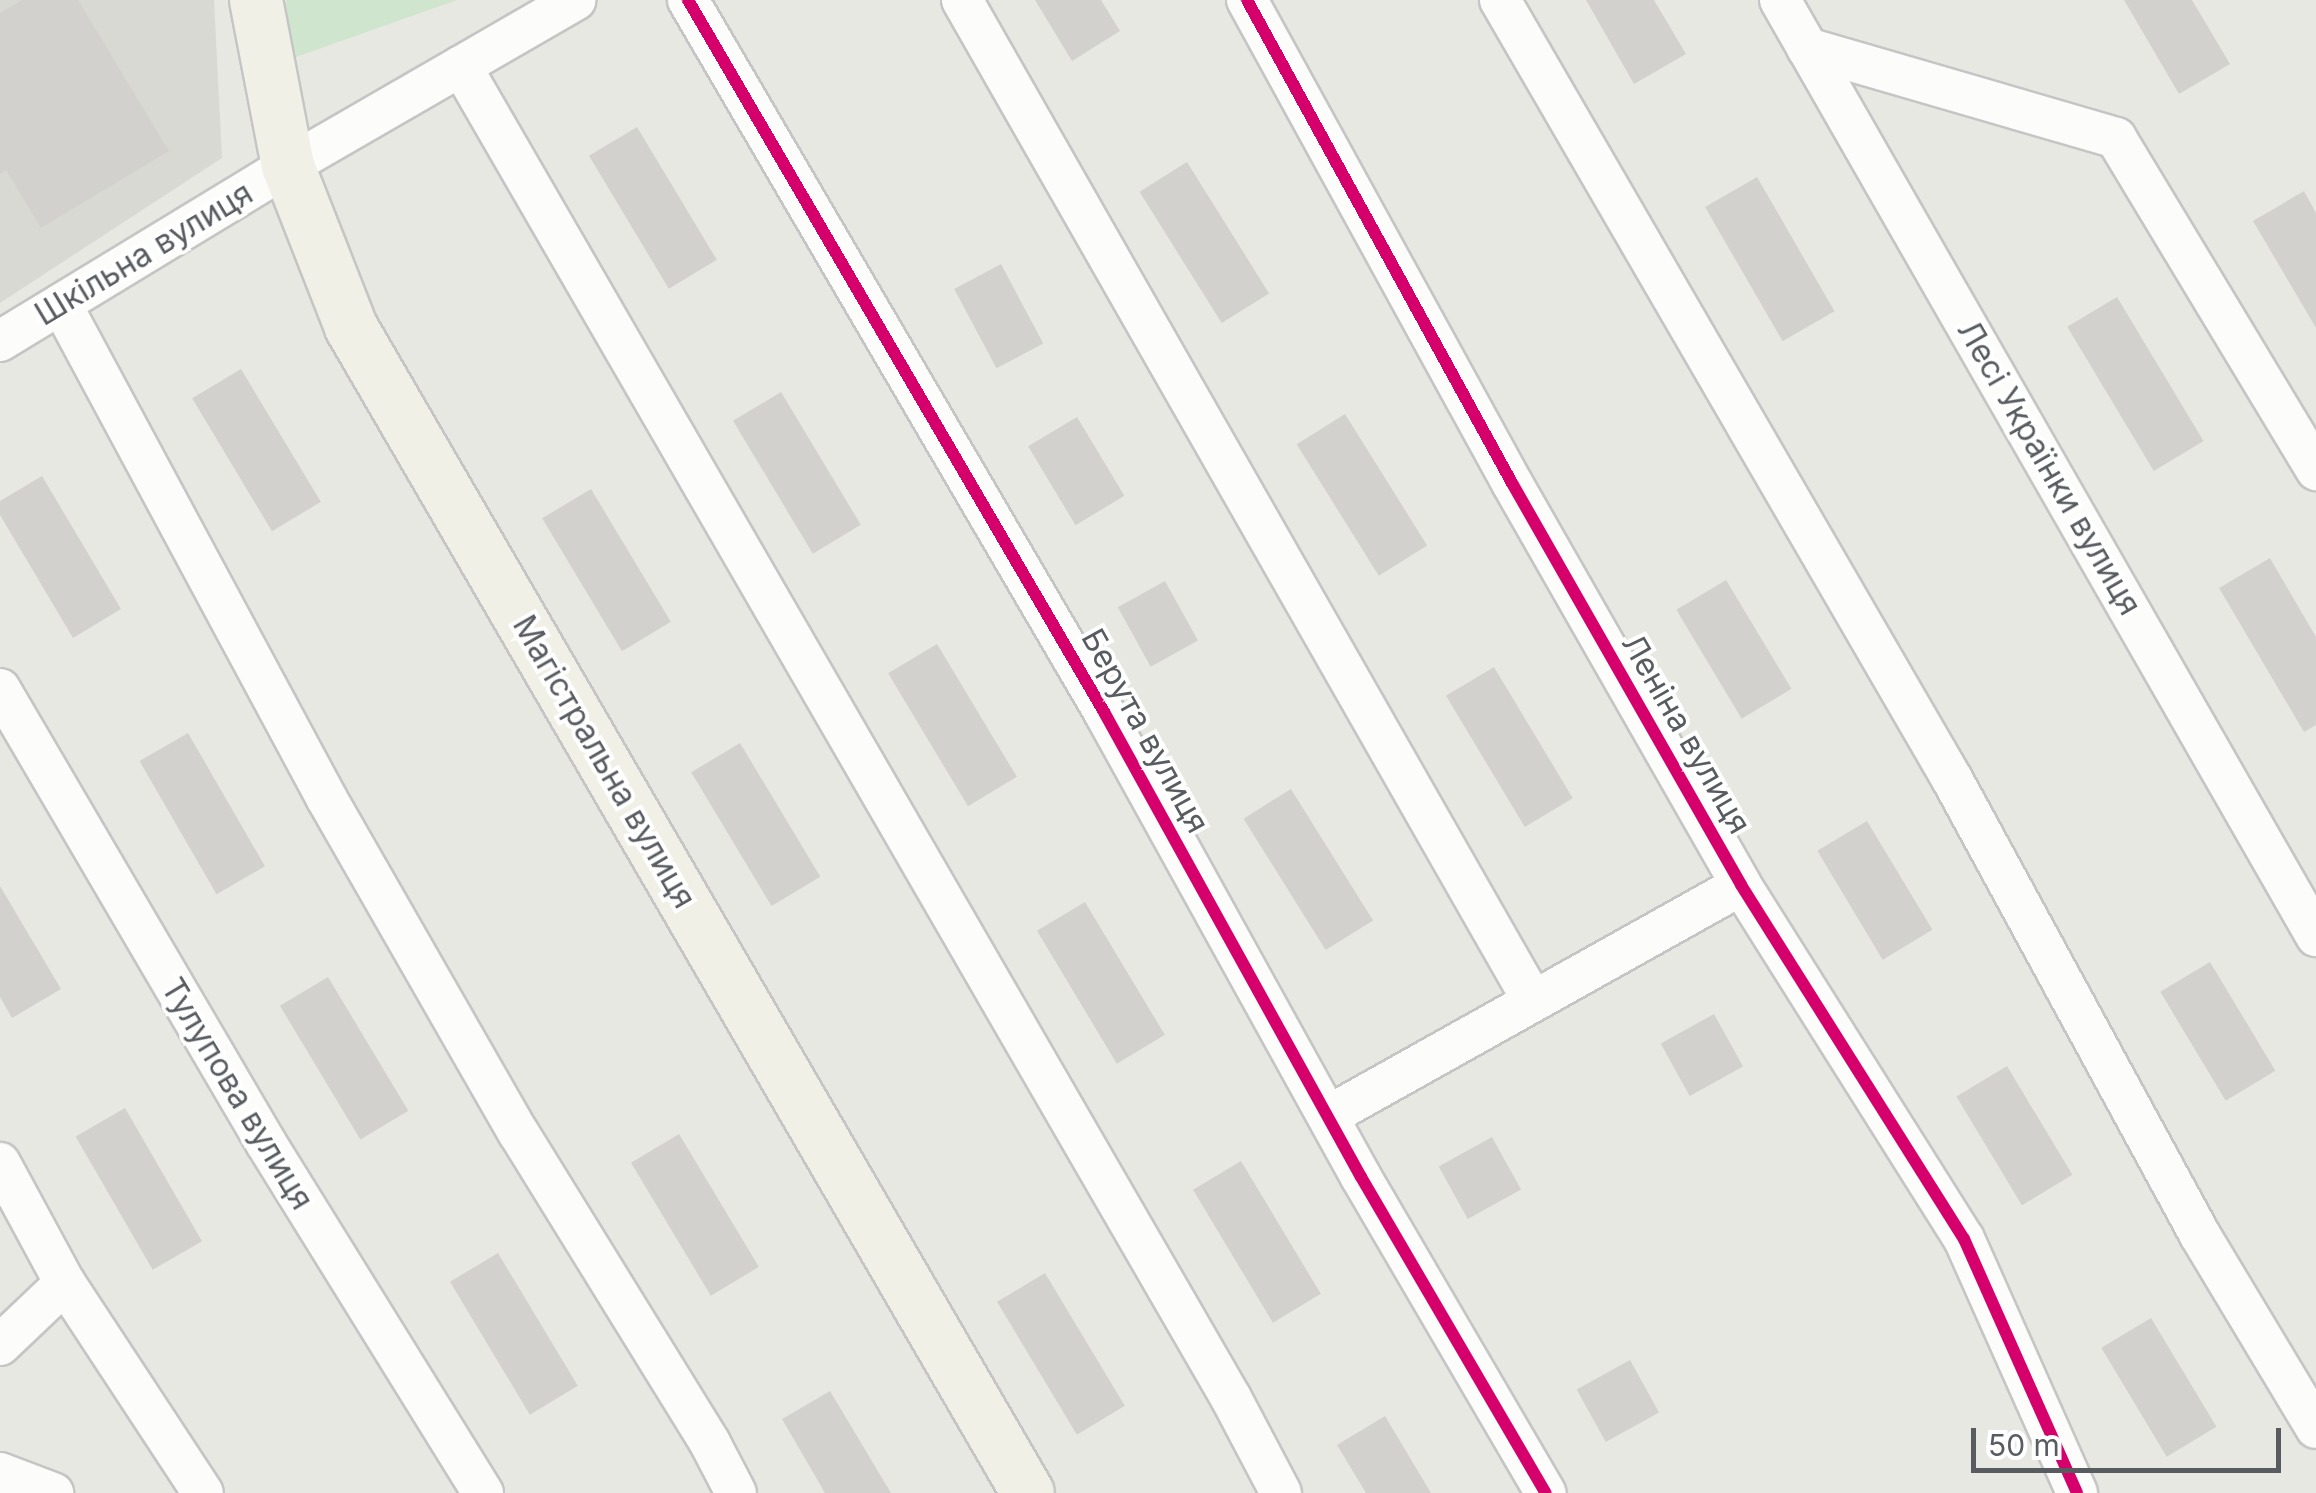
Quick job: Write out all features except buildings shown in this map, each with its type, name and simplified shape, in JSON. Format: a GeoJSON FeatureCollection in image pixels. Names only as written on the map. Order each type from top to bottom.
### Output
{"type":"FeatureCollection","features":[{"type":"Feature","properties":{"kind":"main road","name":"Магістральна вулиця"},"geometry":{"type":"LineString","coordinates":[[256,0],[288,166],[351,328],[1028,1493]]}},
{"type":"Feature","properties":{"kind":"street","name":"Шкільна вулиця"},"geometry":{"type":"LineString","coordinates":[[0,341],[288,166],[575,0]]}},
{"type":"Feature","properties":{"kind":"street","name":"Берута вулиця"},"geometry":{"type":"LineString","coordinates":[[688,0],[1104,712],[1328,1116],[1546,1493]]}},
{"type":"Feature","properties":{"kind":"street"},"geometry":{"type":"LineString","coordinates":[[962,0],[1532,1001]]}},
{"type":"Feature","properties":{"kind":"street","name":"Леніна вулиця"},"geometry":{"type":"LineString","coordinates":[[1247,0],[1512,483],[1741,885],[1964,1239],[2078,1493]]}},
{"type":"Feature","properties":{"kind":"street"},"geometry":{"type":"LineString","coordinates":[[1500,0],[1952,779],[2200,1235],[2316,1428]]}},
{"type":"Feature","properties":{"kind":"street","name":"Лесі Українки вулиця"},"geometry":{"type":"LineString","coordinates":[[1780,0],[2316,936]]}},
{"type":"Feature","properties":{"kind":"street"},"geometry":{"type":"LineString","coordinates":[[1807,48],[2116,138],[2316,470]]}},
{"type":"Feature","properties":{"kind":"street"},"geometry":{"type":"LineString","coordinates":[[461,66],[1231,1398],[1281,1493]]}},
{"type":"Feature","properties":{"kind":"street"},"geometry":{"type":"LineString","coordinates":[[61,304],[327,798],[518,1132],[710,1443],[736,1493]]}},
{"type":"Feature","properties":{"kind":"street","name":"Тулупова вулиця"},"geometry":{"type":"LineString","coordinates":[[0,690],[246,1109],[483,1493]]}},
{"type":"Feature","properties":{"kind":"street"},"geometry":{"type":"LineString","coordinates":[[1328,1116],[1741,885]]}},
{"type":"Feature","properties":{"kind":"street"},"geometry":{"type":"LineString","coordinates":[[0,1163],[65,1283],[203,1493]]}},
{"type":"Feature","properties":{"kind":"street"},"geometry":{"type":"LineString","coordinates":[[0,1344],[65,1283]]}},
{"type":"Feature","properties":{"kind":"street"},"geometry":{"type":"LineString","coordinates":[[0,1473],[53,1493]]}},
{"type":"Feature","properties":{"kind":"shaded area"},"geometry":{"type":"Polygon","coordinates":[[[0,0],[214,0],[222,158],[0,303],[0,0]]]}},
{"type":"Feature","properties":{"kind":"green space"},"geometry":{"type":"Polygon","coordinates":[[[286,0],[457,0],[282,62],[286,0]]]}},
{"type":"Feature","properties":{"kind":"cycle path"},"geometry":{"type":"LineString","coordinates":[[688,0],[1104,712],[1361,1177],[1546,1493]]}},
{"type":"Feature","properties":{"kind":"cycle path"},"geometry":{"type":"LineString","coordinates":[[1247,0],[1512,483],[1741,885],[1964,1239],[2077,1493]]}}]}
